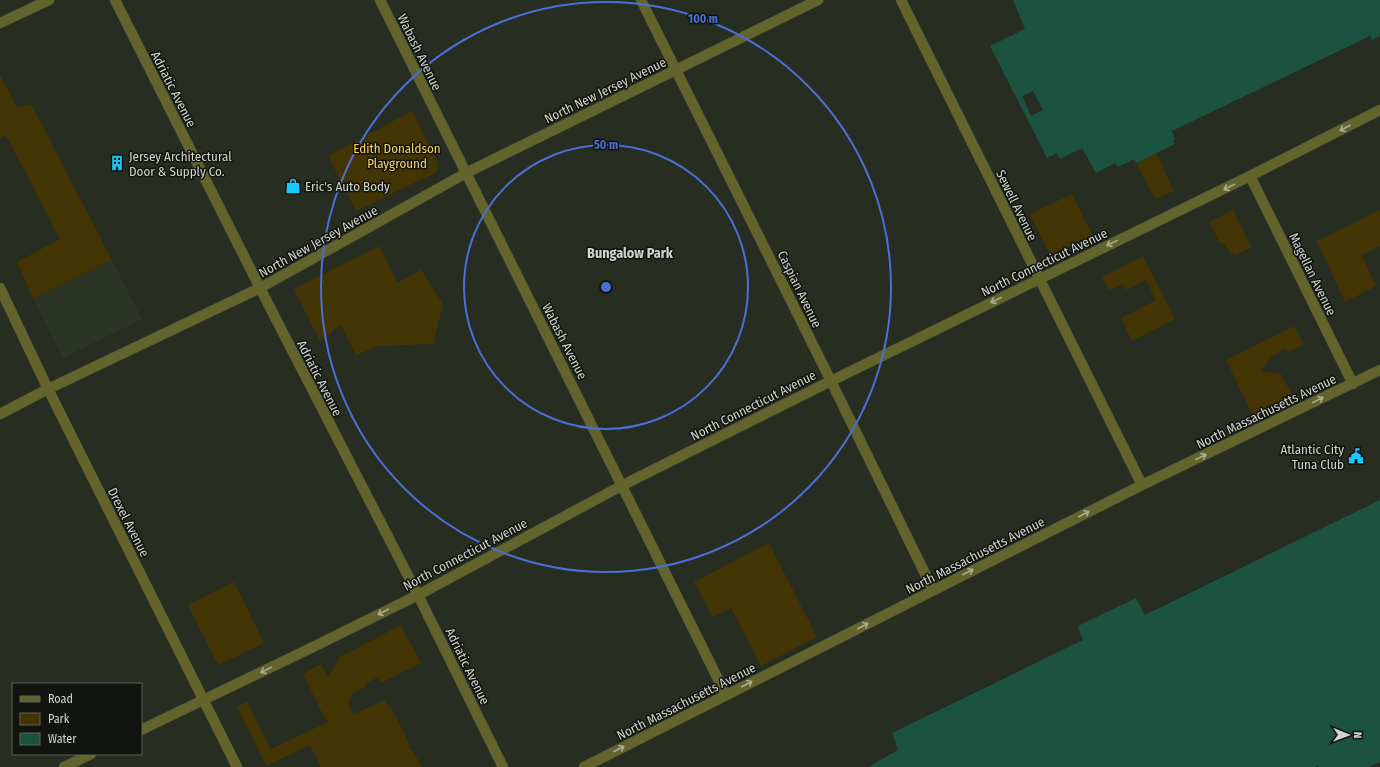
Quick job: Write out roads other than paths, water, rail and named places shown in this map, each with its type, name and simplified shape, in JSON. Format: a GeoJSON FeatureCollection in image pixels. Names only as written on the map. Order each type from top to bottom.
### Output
{"type":"FeatureCollection","features":[{"type":"Feature","properties":{"kind":"street"},"geometry":{"type":"LineString","coordinates":[[0,23],[49,0]]}},
{"type":"Feature","properties":{"kind":"street","name":"Adriatic Avenue"},"geometry":{"type":"LineString","coordinates":[[115,0],[260,288],[418,595],[503,767]]}},
{"type":"Feature","properties":{"kind":"street","name":"Wabash Avenue"},"geometry":{"type":"LineString","coordinates":[[380,0],[623,485],[726,695]]}},
{"type":"Feature","properties":{"kind":"street","name":"Caspian Avenue"},"geometry":{"type":"LineString","coordinates":[[642,0],[933,590]]}},
{"type":"Feature","properties":{"kind":"street","name":"North New Jersey Avenue"},"geometry":{"type":"LineString","coordinates":[[0,414],[48,389],[260,288],[466,173],[818,0]]}},
{"type":"Feature","properties":{"kind":"street","name":"Sewell Avenue"},"geometry":{"type":"LineString","coordinates":[[900,0],[1142,485]]}},
{"type":"Feature","properties":{"kind":"street","name":"North Connecticut Avenue"},"geometry":{"type":"LineString","coordinates":[[142,730],[418,595],[623,485],[831,381],[1250,176],[1380,110]]}},
{"type":"Feature","properties":{"kind":"street","name":"Magellan Avenue"},"geometry":{"type":"LineString","coordinates":[[1250,176],[1353,384]]}},
{"type":"Feature","properties":{"kind":"street","name":"Drexel Avenue"},"geometry":{"type":"LineString","coordinates":[[0,288],[48,389],[237,767]]}},
{"type":"Feature","properties":{"kind":"street","name":"North Massachusetts Avenue"},"geometry":{"type":"LineString","coordinates":[[584,767],[1142,485],[1380,370]]}},
{"type":"Feature","properties":{"kind":"street"},"geometry":{"type":"LineString","coordinates":[[64,767],[88,755]]}},
{"type":"Feature","properties":{"kind":"water"},"geometry":{"type":"Polygon","coordinates":[[[1013,0],[1380,0],[1380,36],[1372,40],[1370,36],[1172,131],[1175,144],[1136,163],[1134,159],[1118,167],[1115,163],[1096,173],[1082,148],[1060,159],[1057,153],[1047,158],[990,46],[1025,29],[1013,0]]]}},
{"type":"Feature","properties":{"kind":"water"},"geometry":{"type":"Polygon","coordinates":[[[1380,500],[1380,762],[1368,767],[1319,767],[1317,765],[1315,767],[868,767],[898,750],[892,733],[1083,640],[1078,626],[1136,598],[1145,615],[1380,500]]]}},
{"type":"Feature","properties":{"kind":"place","name":"Jersey Architectural Door & Supply Co."},"geometry":{"type":"Point","coordinates":[117,163]}},
{"type":"Feature","properties":{"kind":"place","name":"Eric's Auto Body"},"geometry":{"type":"Point","coordinates":[293,186]}},
{"type":"Feature","properties":{"kind":"place","name":"Atlantic City Tuna Club"},"geometry":{"type":"Point","coordinates":[1356,456]}},
{"type":"Feature","properties":{"kind":"district","name":"Bungalow Park"},"geometry":{"type":"Point","coordinates":[630,253]}},
{"type":"Feature","properties":{"kind":"park label","name":"Edith Donaldson Playground"},"geometry":{"type":"Point","coordinates":[397,156]}}]}
